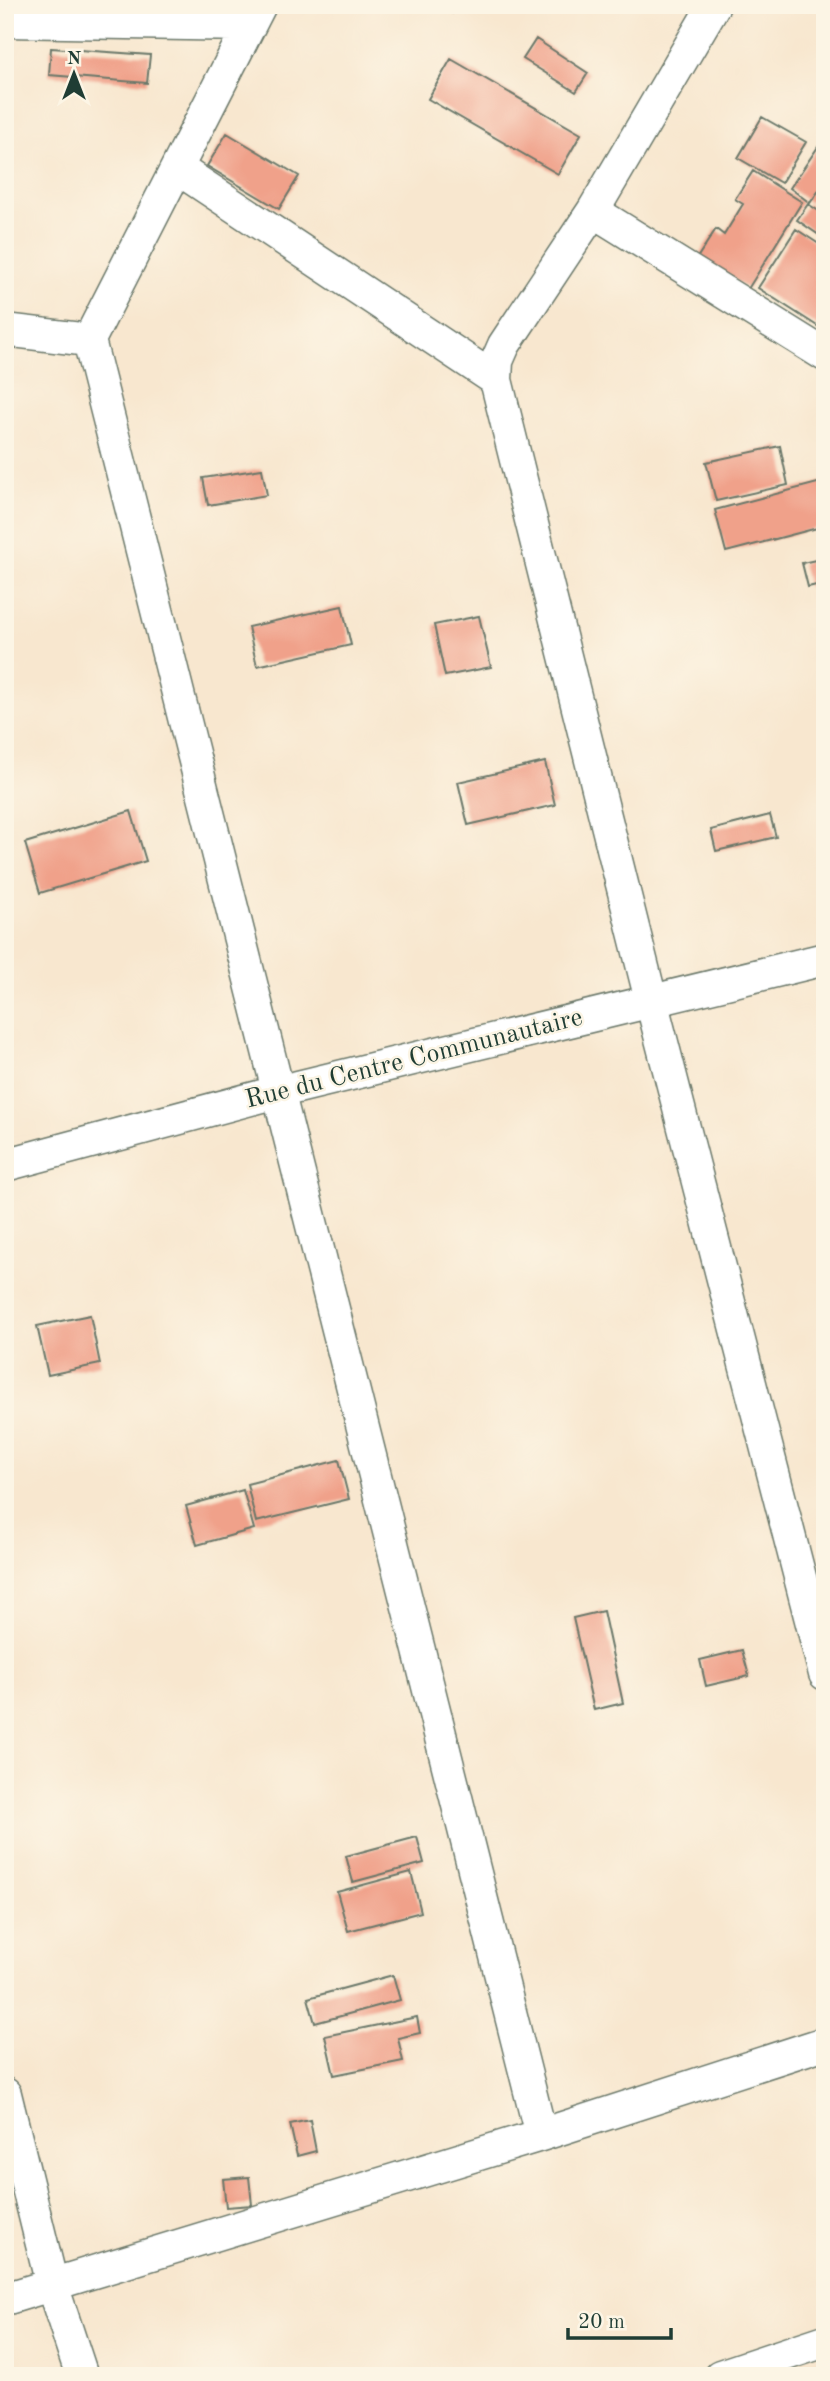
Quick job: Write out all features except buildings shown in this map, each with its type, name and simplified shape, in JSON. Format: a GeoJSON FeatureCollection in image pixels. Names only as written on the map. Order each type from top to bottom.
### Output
{"type":"FeatureCollection","features":[{"type":"Feature","properties":{"kind":"street"},"geometry":{"type":"LineString","coordinates":[[714,5],[593,211],[504,345],[497,361],[496,380],[651,1000],[825,1674]]}},
{"type":"Feature","properties":{"kind":"street"},"geometry":{"type":"LineString","coordinates":[[5,21],[254,15],[89,340],[541,2135]]}},
{"type":"Feature","properties":{"kind":"street"},"geometry":{"type":"LineString","coordinates":[[177,168],[496,380]]}},
{"type":"Feature","properties":{"kind":"street"},"geometry":{"type":"LineString","coordinates":[[593,211],[825,355]]}},
{"type":"Feature","properties":{"kind":"street"},"geometry":{"type":"LineString","coordinates":[[5,330],[89,340]]}},
{"type":"Feature","properties":{"kind":"street","name":"Rue du Centre Communautaire"},"geometry":{"type":"LineString","coordinates":[[5,1166],[277,1092],[825,959]]}},
{"type":"Feature","properties":{"kind":"street"},"geometry":{"type":"LineString","coordinates":[[5,2299],[541,2135],[825,2043]]}},
{"type":"Feature","properties":{"kind":"street"},"geometry":{"type":"LineString","coordinates":[[5,2094],[52,2285],[82,2376]]}},
{"type":"Feature","properties":{"kind":"street"},"geometry":{"type":"LineString","coordinates":[[720,2376],[825,2341]]}},
{"type":"Feature","properties":{"kind":"water"},"geometry":{"type":"Polygon","coordinates":[[[825,2361],[825,2376],[777,2376],[825,2361]]]}}]}
